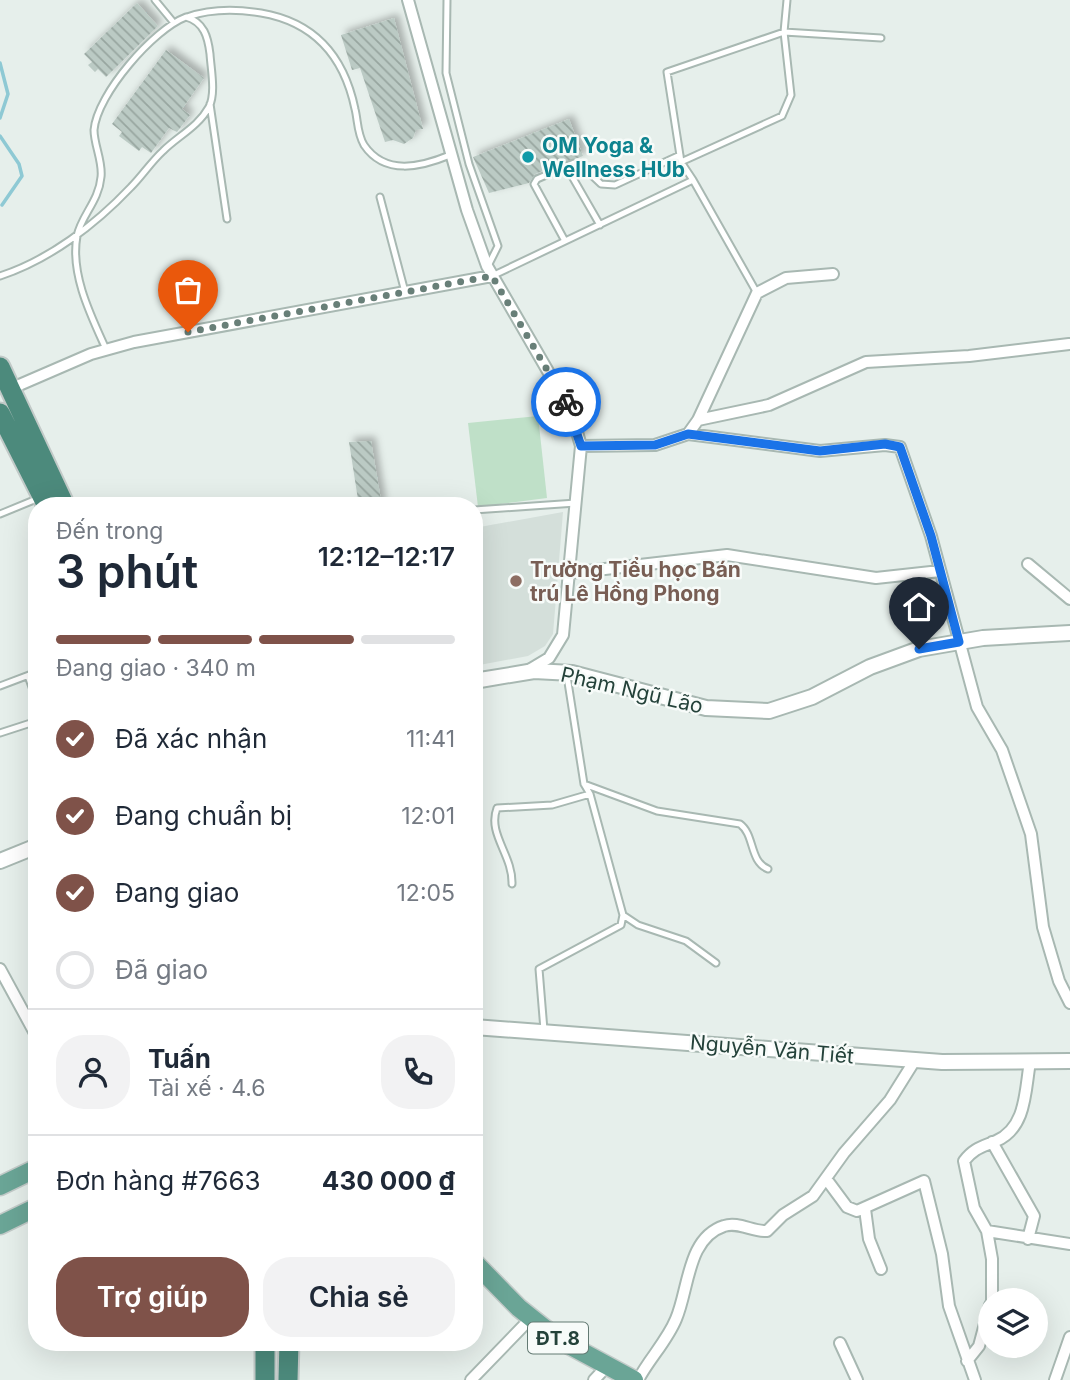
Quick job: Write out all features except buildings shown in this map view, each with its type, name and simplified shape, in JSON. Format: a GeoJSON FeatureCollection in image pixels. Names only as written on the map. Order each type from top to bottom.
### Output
{"type":"FeatureCollection","features":[{"type":"Feature","properties":{"kind":"highway"},"geometry":{"type":"LineString","coordinates":[[0,367],[61,497]]}},
{"type":"Feature","properties":{"kind":"highway"},"geometry":{"type":"LineString","coordinates":[[0,413],[5,437],[42,497]]}},
{"type":"Feature","properties":{"kind":"highway"},"geometry":{"type":"LineString","coordinates":[[265,1351],[265,1380]]}},
{"type":"Feature","properties":{"kind":"highway"},"geometry":{"type":"LineString","coordinates":[[288,1380],[289,1351]]}},
{"type":"Feature","properties":{"kind":"main road"},"geometry":{"type":"LineString","coordinates":[[0,1186],[28,1172]]}},
{"type":"Feature","properties":{"kind":"main road"},"geometry":{"type":"LineString","coordinates":[[0,1225],[28,1211]]}},
{"type":"Feature","properties":{"kind":"main road","name":"ĐT.8"},"geometry":{"type":"LineString","coordinates":[[483,1271],[531,1318],[558,1339],[636,1380]]}},
{"type":"Feature","properties":{"kind":"street"},"geometry":{"type":"LineString","coordinates":[[408,0],[450,155],[490,271],[571,411],[581,446],[563,635],[549,658],[523,673]]}},
{"type":"Feature","properties":{"kind":"street"},"geometry":{"type":"LineString","coordinates":[[10,389],[106,349],[405,292],[490,271]]}},
{"type":"Feature","properties":{"kind":"street"},"geometry":{"type":"LineString","coordinates":[[688,434],[698,420],[757,293],[786,278],[833,274]]}},
{"type":"Feature","properties":{"kind":"street"},"geometry":{"type":"LineString","coordinates":[[698,420],[769,405],[866,362],[969,356],[1069,344]]}},
{"type":"Feature","properties":{"kind":"street"},"geometry":{"type":"LineString","coordinates":[[581,446],[655,445],[688,434],[820,451],[885,444],[900,447],[940,571],[977,707],[1002,750],[1031,834],[1043,927],[1059,981],[1070,1003]]}},
{"type":"Feature","properties":{"kind":"street"},"geometry":{"type":"LineString","coordinates":[[570,573],[727,555],[876,578],[940,571]]}},
{"type":"Feature","properties":{"kind":"street"},"geometry":{"type":"LineString","coordinates":[[1028,564],[1070,599]]}},
{"type":"Feature","properties":{"kind":"street","name":"Phạm Ngũ Lão"},"geometry":{"type":"LineString","coordinates":[[483,680],[523,673],[566,673],[706,708],[769,712],[813,697],[870,667],[907,653],[959,642],[1070,633]]}},
{"type":"Feature","properties":{"kind":"street"},"geometry":{"type":"LineString","coordinates":[[0,861],[28,850]]}},
{"type":"Feature","properties":{"kind":"street"},"geometry":{"type":"LineString","coordinates":[[0,969],[28,1020]]}},
{"type":"Feature","properties":{"kind":"street","name":"Nguyễn Văn Tiết"},"geometry":{"type":"LineString","coordinates":[[483,1028],[915,1060],[1070,1061]]}},
{"type":"Feature","properties":{"kind":"street"},"geometry":{"type":"LineString","coordinates":[[636,1380],[676,1321],[693,1257],[700,1245],[713,1232],[731,1224],[767,1231],[783,1215],[813,1196],[890,1100],[915,1060]]}},
{"type":"Feature","properties":{"kind":"street"},"geometry":{"type":"LineString","coordinates":[[991,1288],[992,1259],[987,1231],[974,1208],[964,1161],[972,1151],[1009,1133],[1026,1101],[1030,1062]]}},
{"type":"Feature","properties":{"kind":"street"},"geometry":{"type":"LineString","coordinates":[[992,1142],[1034,1216],[1028,1238]]}},
{"type":"Feature","properties":{"kind":"street"},"geometry":{"type":"LineString","coordinates":[[827,1180],[846,1207],[857,1211],[923,1181],[942,1254],[949,1306],[975,1380]]}},
{"type":"Feature","properties":{"kind":"street"},"geometry":{"type":"LineString","coordinates":[[865,1209],[869,1239],[881,1269]]}},
{"type":"Feature","properties":{"kind":"street"},"geometry":{"type":"LineString","coordinates":[[987,1231],[1070,1244]]}},
{"type":"Feature","properties":{"kind":"street"},"geometry":{"type":"LineString","coordinates":[[471,1380],[531,1318]]}},
{"type":"Feature","properties":{"kind":"street"},"geometry":{"type":"LineString","coordinates":[[1055,1380],[1070,1337]]}},
{"type":"Feature","properties":{"kind":"street"},"geometry":{"type":"LineString","coordinates":[[840,1343],[857,1380]]}},
{"type":"Feature","properties":{"kind":"street"},"geometry":{"type":"LineString","coordinates":[[967,1362],[978,1347]]}},
{"type":"Feature","properties":{"kind":"street"},"geometry":{"type":"LineString","coordinates":[[594,1380],[609,1364]]}},
{"type":"Feature","properties":{"kind":"lane"},"geometry":{"type":"LineString","coordinates":[[155,0],[174,23]]}},
{"type":"Feature","properties":{"kind":"lane"},"geometry":{"type":"LineString","coordinates":[[447,0],[446,73],[469,164],[498,246],[490,271]]}},
{"type":"Feature","properties":{"kind":"lane"},"geometry":{"type":"LineString","coordinates":[[565,242],[534,184],[537,179],[575,163],[601,184],[615,185],[782,116],[791,95],[784,32],[787,0]]}},
{"type":"Feature","properties":{"kind":"lane"},"geometry":{"type":"LineString","coordinates":[[106,349],[79,275],[77,235],[96,202],[102,175],[94,130],[106,92],[174,23],[186,17],[235,9],[278,16],[304,26],[335,58],[355,108],[358,132],[383,163],[401,167],[431,163],[450,155]]}},
{"type":"Feature","properties":{"kind":"lane"},"geometry":{"type":"LineString","coordinates":[[186,17],[196,20],[205,33],[211,75],[210,104],[227,219]]}},
{"type":"Feature","properties":{"kind":"lane"},"geometry":{"type":"LineString","coordinates":[[757,293],[681,159],[667,72],[784,32],[881,38]]}},
{"type":"Feature","properties":{"kind":"lane"},"geometry":{"type":"LineString","coordinates":[[0,276],[33,265],[77,235],[130,189],[163,150],[190,130],[210,104]]}},
{"type":"Feature","properties":{"kind":"lane"},"geometry":{"type":"LineString","coordinates":[[566,166],[600,225]]}},
{"type":"Feature","properties":{"kind":"lane"},"geometry":{"type":"LineString","coordinates":[[490,271],[565,242],[693,180]]}},
{"type":"Feature","properties":{"kind":"lane"},"geometry":{"type":"LineString","coordinates":[[380,197],[405,292]]}},
{"type":"Feature","properties":{"kind":"lane"},"geometry":{"type":"LineString","coordinates":[[483,509],[576,503]]}},
{"type":"Feature","properties":{"kind":"lane"},"geometry":{"type":"LineString","coordinates":[[0,514],[28,506]]}},
{"type":"Feature","properties":{"kind":"lane"},"geometry":{"type":"LineString","coordinates":[[544,1033],[539,969],[621,925],[623,915],[590,794],[584,784],[566,673]]}},
{"type":"Feature","properties":{"kind":"lane"},"geometry":{"type":"LineString","coordinates":[[0,687],[28,676]]}},
{"type":"Feature","properties":{"kind":"lane"},"geometry":{"type":"LineString","coordinates":[[0,733],[28,724]]}},
{"type":"Feature","properties":{"kind":"lane"},"geometry":{"type":"LineString","coordinates":[[584,784],[657,811],[740,824],[748,832],[758,862],[768,869]]}},
{"type":"Feature","properties":{"kind":"lane"},"geometry":{"type":"LineString","coordinates":[[512,884],[513,868],[498,841],[494,815],[497,808],[552,805],[590,794]]}},
{"type":"Feature","properties":{"kind":"lane"},"geometry":{"type":"LineString","coordinates":[[623,915],[638,925],[686,941],[716,963]]}},
{"type":"Feature","properties":{"kind":"shaded area","name":"Trường Tiểu học Bán trú Lê Hồng Phong"},"geometry":{"type":"Polygon","coordinates":[[[563,512],[553,634],[545,646],[528,656],[483,664],[483,526],[563,512]]]}},
{"type":"Feature","properties":{"kind":"green space"},"geometry":{"type":"Polygon","coordinates":[[[538,416],[547,498],[483,506],[483,497],[477,497],[468,423],[538,416]]]}},
{"type":"Feature","properties":{"kind":"waterway"},"geometry":{"type":"LineString","coordinates":[[0,63],[8,94],[0,118]]}},
{"type":"Feature","properties":{"kind":"waterway"},"geometry":{"type":"LineString","coordinates":[[0,136],[19,164],[22,176],[2,205]]}},
{"type":"Feature","properties":{"kind":"way so far"},"geometry":{"type":"LineString","coordinates":[[188,332],[492,276],[566,402]]}},
{"type":"Feature","properties":{"kind":"place","name":"OM Yoga & Wellness HUb"},"geometry":{"type":"Point","coordinates":[528,157]}},
{"type":"Feature","properties":{"kind":"place","name":"Trường Tiểu học Bán trú Lê Hồng Phong"},"geometry":{"type":"Point","coordinates":[516,581]}},
{"type":"Feature","properties":{"kind":"route"},"geometry":{"type":"LineString","coordinates":[[566,402],[581,446],[599,448],[655,445],[688,434],[820,451],[885,444],[900,447],[931,536],[959,642],[919,649]]}}]}
